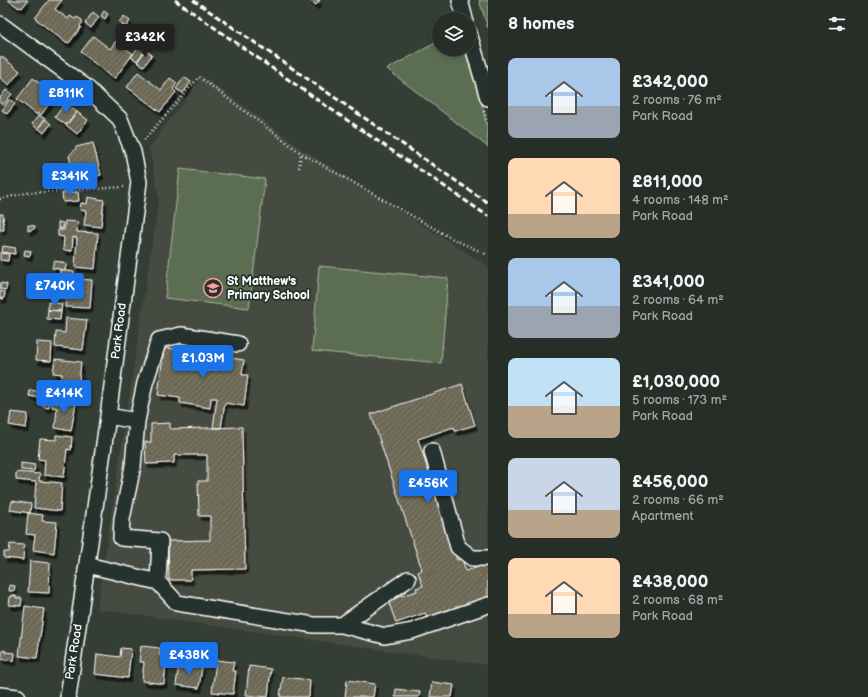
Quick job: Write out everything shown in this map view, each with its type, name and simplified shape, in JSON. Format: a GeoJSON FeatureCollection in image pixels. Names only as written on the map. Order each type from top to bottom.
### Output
{"type":"FeatureCollection","features":[{"type":"Feature","properties":{"kind":"street"},"geometry":{"type":"LineString","coordinates":[[460,0],[463,12]]}},
{"type":"Feature","properties":{"kind":"street","name":"Park Road"},"geometry":{"type":"LineString","coordinates":[[0,24],[86,87],[105,103],[120,119],[133,152],[139,182],[108,416],[68,697]]}},
{"type":"Feature","properties":{"kind":"street"},"geometry":{"type":"LineString","coordinates":[[476,56],[488,98]]}},
{"type":"Feature","properties":{"kind":"street"},"geometry":{"type":"LineString","coordinates":[[158,582],[160,541],[121,538],[122,519],[133,466],[137,421],[145,383],[159,340],[181,335],[238,344]]}},
{"type":"Feature","properties":{"kind":"street"},"geometry":{"type":"LineString","coordinates":[[108,416],[137,421]]}},
{"type":"Feature","properties":{"kind":"street"},"geometry":{"type":"LineString","coordinates":[[432,451],[458,547],[472,558],[488,558]]}},
{"type":"Feature","properties":{"kind":"street"},"geometry":{"type":"LineString","coordinates":[[87,566],[158,582],[177,603],[314,625],[342,625],[385,636],[412,631],[488,605]]}},
{"type":"Feature","properties":{"kind":"street"},"geometry":{"type":"LineString","coordinates":[[342,625],[408,579]]}},
{"type":"Feature","properties":{"kind":"street"},"geometry":{"type":"LineString","coordinates":[[0,694],[18,697]]}},
{"type":"Feature","properties":{"kind":"path"},"geometry":{"type":"LineString","coordinates":[[133,152],[199,78],[301,153],[453,239],[488,255]]}},
{"type":"Feature","properties":{"kind":"path"},"geometry":{"type":"LineString","coordinates":[[299,168],[301,153]]}},
{"type":"Feature","properties":{"kind":"path"},"geometry":{"type":"LineString","coordinates":[[0,198],[26,193],[138,186]]}},
{"type":"Feature","properties":{"kind":"shaded area"},"geometry":{"type":"Polygon","coordinates":[[[203,76],[303,150],[488,266],[488,665],[97,609],[159,198],[149,148],[203,76]]]}},
{"type":"Feature","properties":{"kind":"green space"},"geometry":{"type":"Polygon","coordinates":[[[479,0],[488,0],[488,28],[479,0]]]}},
{"type":"Feature","properties":{"kind":"green space"},"geometry":{"type":"Polygon","coordinates":[[[432,45],[432,56],[466,56],[486,122],[488,147],[387,69],[432,45]]]}},
{"type":"Feature","properties":{"kind":"green space"},"geometry":{"type":"Polygon","coordinates":[[[180,169],[265,179],[249,308],[165,298],[180,169]]]}},
{"type":"Feature","properties":{"kind":"green space"},"geometry":{"type":"Polygon","coordinates":[[[319,266],[448,278],[441,363],[312,351],[319,266]]]}},
{"type":"Feature","properties":{"kind":"building"},"geometry":{"type":"Polygon","coordinates":[[[8,0],[28,0],[22,8],[19,8],[8,0]]]}},
{"type":"Feature","properties":{"kind":"building"},"geometry":{"type":"Polygon","coordinates":[[[49,0],[62,0],[55,9],[68,19],[70,16],[75,19],[77,17],[82,20],[81,27],[69,43],[66,43],[35,18],[49,0]]]}},
{"type":"Feature","properties":{"kind":"building"},"geometry":{"type":"Polygon","coordinates":[[[309,0],[320,0],[316,5],[309,0]]]}},
{"type":"Feature","properties":{"kind":"building"},"geometry":{"type":"Polygon","coordinates":[[[104,11],[108,14],[105,19],[101,16],[104,11]]]}},
{"type":"Feature","properties":{"kind":"building"},"geometry":{"type":"Polygon","coordinates":[[[93,12],[99,17],[91,28],[85,23],[93,12]]]}},
{"type":"Feature","properties":{"kind":"building"},"geometry":{"type":"Polygon","coordinates":[[[124,16],[130,21],[126,27],[119,22],[124,16]]]}},
{"type":"Feature","properties":{"kind":"building"},"geometry":{"type":"Polygon","coordinates":[[[144,33],[152,39],[145,48],[137,43],[144,33]]]}},
{"type":"Feature","properties":{"kind":"building"},"geometry":{"type":"Polygon","coordinates":[[[93,36],[110,49],[116,41],[133,54],[115,78],[112,78],[81,52],[93,36]]]}},
{"type":"Feature","properties":{"kind":"building"},"geometry":{"type":"Polygon","coordinates":[[[139,46],[145,50],[137,61],[131,57],[139,46]]]}},
{"type":"Feature","properties":{"kind":"building"},"geometry":{"type":"Polygon","coordinates":[[[146,50],[152,55],[144,66],[137,62],[146,50]]]}},
{"type":"Feature","properties":{"kind":"building"},"geometry":{"type":"Polygon","coordinates":[[[1,56],[20,71],[9,85],[0,78],[1,56]]]}},
{"type":"Feature","properties":{"kind":"building"},"geometry":{"type":"Polygon","coordinates":[[[138,72],[161,90],[170,78],[177,83],[173,89],[176,92],[160,112],[127,87],[138,72]]]}},
{"type":"Feature","properties":{"kind":"building"},"geometry":{"type":"Polygon","coordinates":[[[184,77],[191,82],[183,93],[176,89],[184,77]]]}},
{"type":"Feature","properties":{"kind":"building"},"geometry":{"type":"Polygon","coordinates":[[[33,78],[55,96],[41,115],[38,113],[37,115],[17,99],[33,78]]]}},
{"type":"Feature","properties":{"kind":"building"},"geometry":{"type":"Polygon","coordinates":[[[6,90],[12,94],[3,105],[0,103],[0,98],[6,90]]]}},
{"type":"Feature","properties":{"kind":"building"},"geometry":{"type":"Polygon","coordinates":[[[10,99],[15,104],[7,114],[2,110],[10,99]]]}},
{"type":"Feature","properties":{"kind":"building"},"geometry":{"type":"Polygon","coordinates":[[[65,103],[77,112],[66,125],[55,117],[65,103]]]}},
{"type":"Feature","properties":{"kind":"building"},"geometry":{"type":"Polygon","coordinates":[[[77,112],[88,120],[77,134],[66,125],[77,112]]]}},
{"type":"Feature","properties":{"kind":"building"},"geometry":{"type":"Polygon","coordinates":[[[39,115],[45,119],[38,129],[32,124],[39,115]]]}},
{"type":"Feature","properties":{"kind":"building"},"geometry":{"type":"Polygon","coordinates":[[[45,119],[51,124],[44,133],[38,128],[45,119]]]}},
{"type":"Feature","properties":{"kind":"building"},"geometry":{"type":"Polygon","coordinates":[[[93,143],[101,175],[76,183],[69,156],[76,147],[93,143]]]}},
{"type":"Feature","properties":{"kind":"building"},"geometry":{"type":"Polygon","coordinates":[[[51,182],[52,188],[47,188],[46,183],[51,182]]]}},
{"type":"Feature","properties":{"kind":"building"},"geometry":{"type":"Polygon","coordinates":[[[78,192],[79,201],[63,202],[62,193],[78,192]]]}},
{"type":"Feature","properties":{"kind":"building"},"geometry":{"type":"Polygon","coordinates":[[[88,197],[104,200],[101,227],[84,225],[86,211],[80,210],[81,203],[87,204],[88,197]]]}},
{"type":"Feature","properties":{"kind":"building"},"geometry":{"type":"Polygon","coordinates":[[[0,214],[3,214],[4,230],[0,230],[0,214]]]}},
{"type":"Feature","properties":{"kind":"building"},"geometry":{"type":"Polygon","coordinates":[[[65,221],[78,222],[77,232],[98,233],[95,269],[75,267],[77,238],[73,237],[72,251],[63,250],[64,237],[58,236],[58,230],[64,230],[65,221]]]}},
{"type":"Feature","properties":{"kind":"building"},"geometry":{"type":"Polygon","coordinates":[[[58,222],[63,223],[62,229],[58,228],[58,222]]]}},
{"type":"Feature","properties":{"kind":"building"},"geometry":{"type":"Polygon","coordinates":[[[28,225],[35,226],[34,229],[28,231],[28,225]]]}},
{"type":"Feature","properties":{"kind":"building"},"geometry":{"type":"Polygon","coordinates":[[[3,246],[16,248],[15,254],[2,252],[3,246]]]}},
{"type":"Feature","properties":{"kind":"building"},"geometry":{"type":"Polygon","coordinates":[[[25,250],[31,251],[30,256],[24,255],[25,250]]]}},
{"type":"Feature","properties":{"kind":"building"},"geometry":{"type":"Polygon","coordinates":[[[0,253],[9,254],[8,261],[0,260],[0,253]]]}},
{"type":"Feature","properties":{"kind":"building"},"geometry":{"type":"Polygon","coordinates":[[[54,261],[67,263],[65,270],[52,268],[54,261]]]}},
{"type":"Feature","properties":{"kind":"building"},"geometry":{"type":"Polygon","coordinates":[[[60,270],[74,272],[72,280],[59,277],[60,270]]]}},
{"type":"Feature","properties":{"kind":"building"},"geometry":{"type":"Polygon","coordinates":[[[76,279],[92,280],[90,308],[65,307],[66,291],[75,292],[76,279]]]}},
{"type":"Feature","properties":{"kind":"building"},"geometry":{"type":"Polygon","coordinates":[[[0,283],[7,284],[6,290],[0,289],[0,283]]]}},
{"type":"Feature","properties":{"kind":"building"},"geometry":{"type":"Polygon","coordinates":[[[0,291],[5,292],[4,299],[0,298],[0,291]]]}},
{"type":"Feature","properties":{"kind":"building"},"geometry":{"type":"Polygon","coordinates":[[[48,302],[62,304],[61,311],[48,310],[48,302]]]}},
{"type":"Feature","properties":{"kind":"building"},"geometry":{"type":"Polygon","coordinates":[[[48,310],[61,311],[60,320],[47,319],[48,310]]]}},
{"type":"Feature","properties":{"kind":"building"},"geometry":{"type":"Polygon","coordinates":[[[66,318],[87,320],[83,350],[55,347],[56,332],[65,333],[66,318]]]}},
{"type":"Feature","properties":{"kind":"building"},"geometry":{"type":"Polygon","coordinates":[[[37,342],[52,343],[51,361],[36,360],[37,342]]]}},
{"type":"Feature","properties":{"kind":"building"},"geometry":{"type":"Polygon","coordinates":[[[175,344],[218,350],[217,356],[244,360],[242,375],[248,375],[244,406],[225,403],[221,428],[213,428],[217,398],[211,398],[210,408],[180,403],[180,398],[158,395],[164,348],[175,349],[175,344]]]}},
{"type":"Feature","properties":{"kind":"building"},"geometry":{"type":"Polygon","coordinates":[[[55,359],[81,362],[78,391],[60,388],[62,374],[53,373],[55,359]]]}},
{"type":"Feature","properties":{"kind":"building"},"geometry":{"type":"Polygon","coordinates":[[[40,384],[52,386],[51,391],[39,389],[40,384]]]}},
{"type":"Feature","properties":{"kind":"building"},"geometry":{"type":"Polygon","coordinates":[[[462,384],[475,425],[455,431],[454,427],[418,439],[457,560],[462,559],[466,571],[488,564],[488,598],[427,618],[425,613],[396,623],[388,600],[417,591],[416,588],[423,586],[418,572],[422,570],[371,414],[462,384]]]}},
{"type":"Feature","properties":{"kind":"building"},"geometry":{"type":"Polygon","coordinates":[[[30,390],[51,394],[50,400],[29,396],[30,390]]]}},
{"type":"Feature","properties":{"kind":"building"},"geometry":{"type":"Polygon","coordinates":[[[44,399],[50,400],[49,408],[43,407],[44,399]]]}},
{"type":"Feature","properties":{"kind":"building"},"geometry":{"type":"Polygon","coordinates":[[[53,399],[76,403],[71,431],[55,428],[57,408],[52,407],[53,399]]]}},
{"type":"Feature","properties":{"kind":"building"},"geometry":{"type":"Polygon","coordinates":[[[11,412],[28,414],[26,428],[9,425],[11,412]]]}},
{"type":"Feature","properties":{"kind":"building"},"geometry":{"type":"Polygon","coordinates":[[[170,423],[170,429],[242,427],[245,569],[191,570],[191,580],[169,580],[168,541],[210,540],[210,516],[199,516],[198,481],[207,481],[207,455],[174,455],[174,463],[146,464],[145,442],[151,442],[151,424],[170,423]]]}},
{"type":"Feature","properties":{"kind":"building"},"geometry":{"type":"Polygon","coordinates":[[[56,435],[72,437],[71,450],[67,449],[64,477],[44,475],[45,460],[38,459],[40,439],[56,440],[56,435]]]}},
{"type":"Feature","properties":{"kind":"building"},"geometry":{"type":"Polygon","coordinates":[[[21,463],[35,465],[34,471],[21,470],[21,463]]]}},
{"type":"Feature","properties":{"kind":"building"},"geometry":{"type":"Polygon","coordinates":[[[16,472],[40,474],[39,481],[62,483],[60,511],[34,508],[36,482],[16,480],[16,472]]]}},
{"type":"Feature","properties":{"kind":"building"},"geometry":{"type":"Polygon","coordinates":[[[12,501],[31,504],[30,513],[10,510],[12,501]]]}},
{"type":"Feature","properties":{"kind":"building"},"geometry":{"type":"Polygon","coordinates":[[[28,513],[43,515],[42,521],[57,522],[54,553],[33,550],[35,535],[26,534],[28,513]]]}},
{"type":"Feature","properties":{"kind":"building"},"geometry":{"type":"Polygon","coordinates":[[[10,544],[24,545],[23,560],[4,558],[4,552],[9,552],[10,544]]]}},
{"type":"Feature","properties":{"kind":"building"},"geometry":{"type":"Polygon","coordinates":[[[30,561],[50,563],[49,593],[28,592],[30,561]]]}},
{"type":"Feature","properties":{"kind":"building"},"geometry":{"type":"Polygon","coordinates":[[[10,585],[15,586],[14,591],[9,591],[10,585]]]}},
{"type":"Feature","properties":{"kind":"building"},"geometry":{"type":"Polygon","coordinates":[[[12,595],[16,596],[16,598],[22,598],[21,606],[9,605],[10,597],[12,597],[12,595]]]}},
{"type":"Feature","properties":{"kind":"building"},"geometry":{"type":"Polygon","coordinates":[[[25,606],[44,609],[37,658],[19,656],[25,606]]]}},
{"type":"Feature","properties":{"kind":"building"},"geometry":{"type":"Polygon","coordinates":[[[141,646],[160,648],[159,655],[167,656],[164,684],[142,681],[144,662],[139,662],[141,646]]]}},
{"type":"Feature","properties":{"kind":"building"},"geometry":{"type":"Polygon","coordinates":[[[121,648],[131,649],[128,678],[95,674],[97,654],[120,657],[121,648]]]}},
{"type":"Feature","properties":{"kind":"building"},"geometry":{"type":"Polygon","coordinates":[[[3,650],[6,651],[5,652],[15,653],[14,661],[1,659],[3,650]]]}},
{"type":"Feature","properties":{"kind":"building"},"geometry":{"type":"Polygon","coordinates":[[[216,660],[234,662],[232,671],[236,671],[233,694],[212,692],[216,660]]]}},
{"type":"Feature","properties":{"kind":"building"},"geometry":{"type":"Polygon","coordinates":[[[179,664],[202,667],[199,688],[176,685],[179,664]]]}},
{"type":"Feature","properties":{"kind":"building"},"geometry":{"type":"Polygon","coordinates":[[[249,666],[271,669],[268,697],[246,695],[249,666]]]}},
{"type":"Feature","properties":{"kind":"building"},"geometry":{"type":"Polygon","coordinates":[[[283,677],[310,680],[309,697],[280,697],[283,677]]]}},
{"type":"Feature","properties":{"kind":"building"},"geometry":{"type":"Polygon","coordinates":[[[347,680],[375,684],[373,697],[345,697],[347,680]]]}},
{"type":"Feature","properties":{"kind":"building"},"geometry":{"type":"Polygon","coordinates":[[[432,682],[454,685],[452,697],[430,697],[432,682]]]}},
{"type":"Feature","properties":{"kind":"building"},"geometry":{"type":"Polygon","coordinates":[[[396,689],[420,692],[419,697],[395,697],[396,689]]]}},
{"type":"Feature","properties":{"kind":"railway"},"geometry":{"type":"LineString","coordinates":[[175,0],[319,101],[488,216]]}},
{"type":"Feature","properties":{"kind":"railway"},"geometry":{"type":"LineString","coordinates":[[193,0],[488,203]]}},
{"type":"Feature","properties":{"kind":"place","name":"St Matthew's Primary School"},"geometry":{"type":"Point","coordinates":[213,288]}}]}
